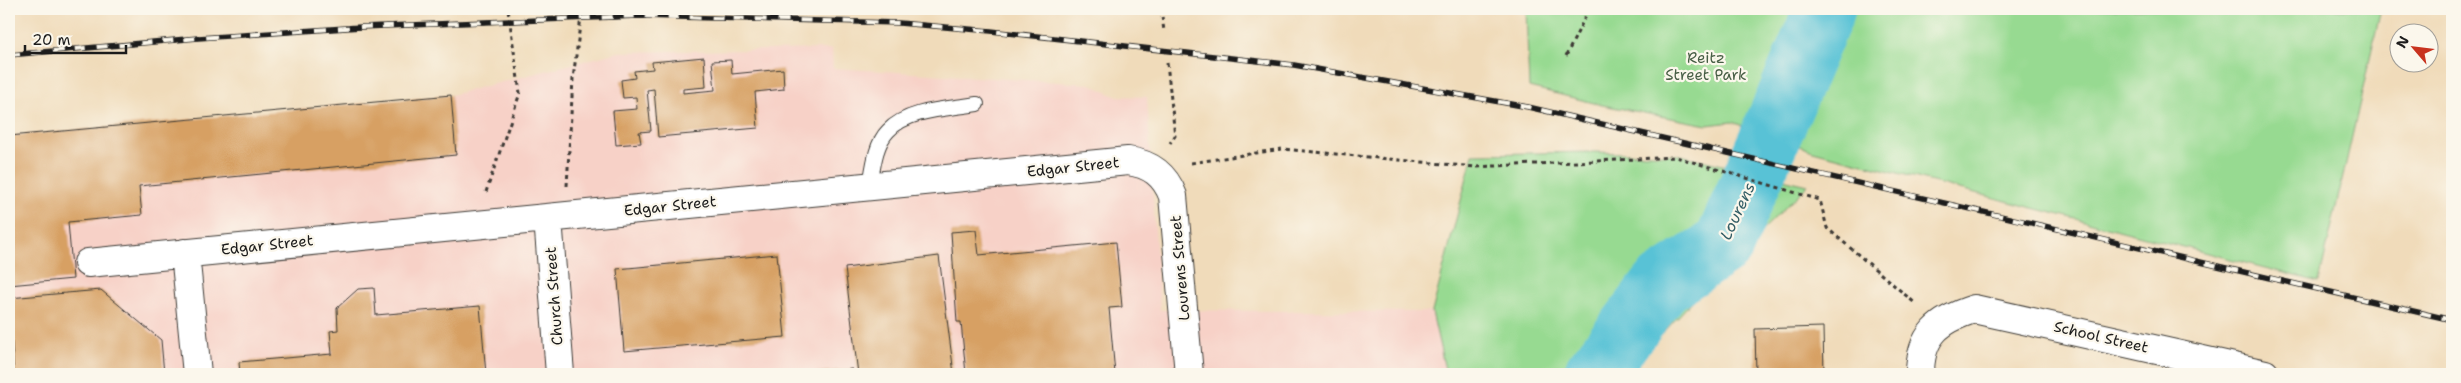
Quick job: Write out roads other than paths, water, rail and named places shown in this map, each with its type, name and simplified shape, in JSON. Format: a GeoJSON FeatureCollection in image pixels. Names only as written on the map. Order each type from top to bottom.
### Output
{"type":"FeatureCollection","features":[{"type":"Feature","properties":{"kind":"street","name":"Edgar Street"},"geometry":{"type":"LineString","coordinates":[[88,263],[1128,161],[1142,163],[1153,168]]}},
{"type":"Feature","properties":{"kind":"street","name":"Lourens Street"},"geometry":{"type":"LineString","coordinates":[[1153,168],[1169,185],[1173,196],[1189,374]]}},
{"type":"Feature","properties":{"kind":"street","name":"Church Street"},"geometry":{"type":"LineString","coordinates":[[556,217],[560,374]]}},
{"type":"Feature","properties":{"kind":"street"},"geometry":{"type":"LineString","coordinates":[[185,253],[197,374]]}},
{"type":"Feature","properties":{"kind":"street","name":"School Street"},"geometry":{"type":"LineString","coordinates":[[1920,374],[1923,348],[1929,336],[1940,324],[1954,315],[1974,309],[2265,374]]}},
{"type":"Feature","properties":{"kind":"lane"},"geometry":{"type":"LineString","coordinates":[[870,186],[880,144],[887,131],[900,122],[920,114],[977,104]]}},
{"type":"Feature","properties":{"kind":"waterway","name":"Lourens"},"geometry":{"type":"LineString","coordinates":[[1594,374],[1662,285],[1724,244],[1825,9]]}},
{"type":"Feature","properties":{"kind":"railway"},"geometry":{"type":"LineString","coordinates":[[9,55],[198,38],[361,27],[639,16],[899,23],[991,31],[1294,65],[1528,107],[2452,320]]}},
{"type":"Feature","properties":{"kind":"park label","name":"Reitz Street Park"},"geometry":{"type":"Point","coordinates":[1706,66]}}]}
